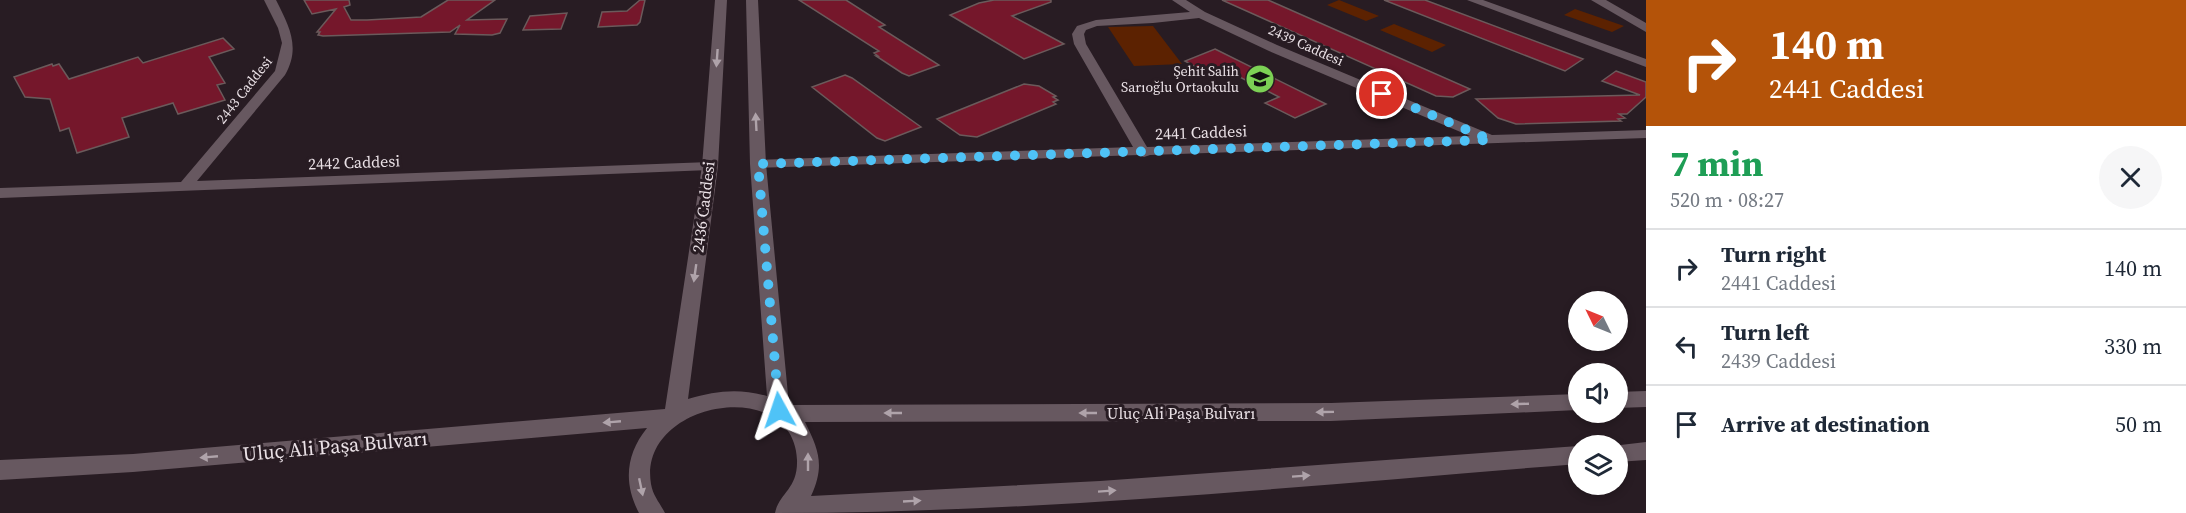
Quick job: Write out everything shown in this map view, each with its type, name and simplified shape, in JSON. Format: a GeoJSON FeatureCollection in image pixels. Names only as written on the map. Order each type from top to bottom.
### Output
{"type":"FeatureCollection","features":[{"type":"Feature","properties":{"kind":"street","name":"2443 Caddesi"},"geometry":{"type":"LineString","coordinates":[[184,187],[281,72],[290,52],[286,34],[270,0]]}},
{"type":"Feature","properties":{"kind":"street","name":"2436 Caddesi"},"geometry":{"type":"LineString","coordinates":[[673,415],[710,166],[721,0]]}},
{"type":"Feature","properties":{"kind":"street"},"geometry":{"type":"LineString","coordinates":[[752,0],[758,164],[781,412],[801,433],[809,457],[805,483],[788,511]]}},
{"type":"Feature","properties":{"kind":"street","name":"2439 Caddesi"},"geometry":{"type":"LineString","coordinates":[[1178,0],[1201,14],[1273,48],[1491,140]]}},
{"type":"Feature","properties":{"kind":"street"},"geometry":{"type":"LineString","coordinates":[[1473,0],[1646,63]]}},
{"type":"Feature","properties":{"kind":"street"},"geometry":{"type":"LineString","coordinates":[[1500,0],[1646,52]]}},
{"type":"Feature","properties":{"kind":"street"},"geometry":{"type":"LineString","coordinates":[[1598,0],[1646,28]]}},
{"type":"Feature","properties":{"kind":"street"},"geometry":{"type":"LineString","coordinates":[[1622,0],[1646,13]]}},
{"type":"Feature","properties":{"kind":"street"},"geometry":{"type":"LineString","coordinates":[[1144,153],[1080,44],[1078,34],[1081,28],[1096,23],[1153,20],[1201,14]]}},
{"type":"Feature","properties":{"kind":"street","name":"2441 Caddesi"},"geometry":{"type":"LineString","coordinates":[[758,164],[1144,153],[1646,134]]}},
{"type":"Feature","properties":{"kind":"street","name":"2442 Caddesi"},"geometry":{"type":"LineString","coordinates":[[0,193],[710,166]]}},
{"type":"Feature","properties":{"kind":"street","name":"Uluç Ali Paşa Bulvarı"},"geometry":{"type":"LineString","coordinates":[[0,470],[133,463],[673,415],[704,401],[720,398],[751,399],[781,412],[1331,412],[1568,402]]}},
{"type":"Feature","properties":{"kind":"street"},"geometry":{"type":"LineString","coordinates":[[1628,400],[1646,399]]}},
{"type":"Feature","properties":{"kind":"street","name":"Uluç Ali Paşa Bulvarı"},"geometry":{"type":"LineString","coordinates":[[653,513],[643,497],[639,483],[642,453],[649,439],[673,415]]}},
{"type":"Feature","properties":{"kind":"street"},"geometry":{"type":"LineString","coordinates":[[1628,452],[1646,451]]}},
{"type":"Feature","properties":{"kind":"street"},"geometry":{"type":"LineString","coordinates":[[788,511],[1100,491],[1568,456]]}},
{"type":"Feature","properties":{"kind":"shaded area"},"geometry":{"type":"Polygon","coordinates":[[[1339,0],[1379,16],[1366,21],[1327,5],[1339,0]]]}},
{"type":"Feature","properties":{"kind":"shaded area"},"geometry":{"type":"Polygon","coordinates":[[[1575,9],[1624,26],[1612,32],[1564,15],[1575,9]]]}},
{"type":"Feature","properties":{"kind":"shaded area"},"geometry":{"type":"Polygon","coordinates":[[[1394,24],[1446,45],[1432,52],[1380,30],[1394,24]]]}},
{"type":"Feature","properties":{"kind":"shaded area"},"geometry":{"type":"Polygon","coordinates":[[[1153,26],[1182,64],[1134,66],[1108,27],[1153,26]]]}},
{"type":"Feature","properties":{"kind":"building"},"geometry":{"type":"Polygon","coordinates":[[[304,0],[349,0],[350,5],[344,7],[351,20],[367,20],[421,17],[448,0],[495,0],[467,20],[507,19],[500,33],[492,35],[455,34],[460,25],[450,32],[323,36],[318,35],[320,32],[317,32],[336,9],[312,14],[304,0]]]}},
{"type":"Feature","properties":{"kind":"building"},"geometry":{"type":"Polygon","coordinates":[[[640,0],[645,0],[640,22],[637,25],[598,27],[602,12],[627,11],[640,0]]]}},
{"type":"Feature","properties":{"kind":"building"},"geometry":{"type":"Polygon","coordinates":[[[799,0],[846,0],[885,25],[879,27],[939,65],[909,76],[902,73],[876,56],[878,56],[874,53],[879,51],[799,0]]]}},
{"type":"Feature","properties":{"kind":"building"},"geometry":{"type":"Polygon","coordinates":[[[994,0],[1051,0],[1051,2],[1012,16],[1064,44],[1024,59],[950,15],[979,3],[994,0]]]}},
{"type":"Feature","properties":{"kind":"building"},"geometry":{"type":"Polygon","coordinates":[[[1222,0],[1268,0],[1470,89],[1453,97],[1436,96],[1222,0]]]}},
{"type":"Feature","properties":{"kind":"building"},"geometry":{"type":"Polygon","coordinates":[[[1384,0],[1425,0],[1583,59],[1565,71],[1384,0]]]}},
{"type":"Feature","properties":{"kind":"building"},"geometry":{"type":"Polygon","coordinates":[[[567,13],[561,29],[523,30],[530,16],[567,13]]]}},
{"type":"Feature","properties":{"kind":"building"},"geometry":{"type":"Polygon","coordinates":[[[223,38],[234,49],[209,57],[225,83],[217,85],[225,100],[178,114],[173,103],[122,118],[129,137],[77,153],[69,128],[60,131],[50,99],[25,97],[14,77],[52,64],[53,66],[59,64],[69,79],[138,57],[143,63],[223,38]]]}},
{"type":"Feature","properties":{"kind":"building"},"geometry":{"type":"Polygon","coordinates":[[[1215,49],[1326,104],[1295,118],[1265,103],[1279,97],[1224,69],[1210,75],[1185,61],[1215,49]]]}},
{"type":"Feature","properties":{"kind":"building"},"geometry":{"type":"Polygon","coordinates":[[[1616,71],[1646,82],[1646,97],[1627,114],[1619,114],[1625,118],[1618,119],[1621,121],[1516,124],[1498,118],[1476,99],[1640,95],[1602,81],[1616,71]]]}},
{"type":"Feature","properties":{"kind":"building"},"geometry":{"type":"Polygon","coordinates":[[[845,75],[921,127],[885,141],[877,138],[812,87],[845,75]]]}},
{"type":"Feature","properties":{"kind":"building"},"geometry":{"type":"Polygon","coordinates":[[[1024,84],[1039,86],[1056,96],[1053,97],[1058,100],[1053,102],[1056,104],[977,137],[960,135],[937,119],[1024,84]]]}},
{"type":"Feature","properties":{"kind":"place","name":"Şehit Salih Sarıoğlu Ortaokulu"},"geometry":{"type":"Point","coordinates":[1260,79]}},
{"type":"Feature","properties":{"kind":"route"},"geometry":{"type":"LineString","coordinates":[[779,410],[758,164],[1491,140],[1382,94]]}}]}
